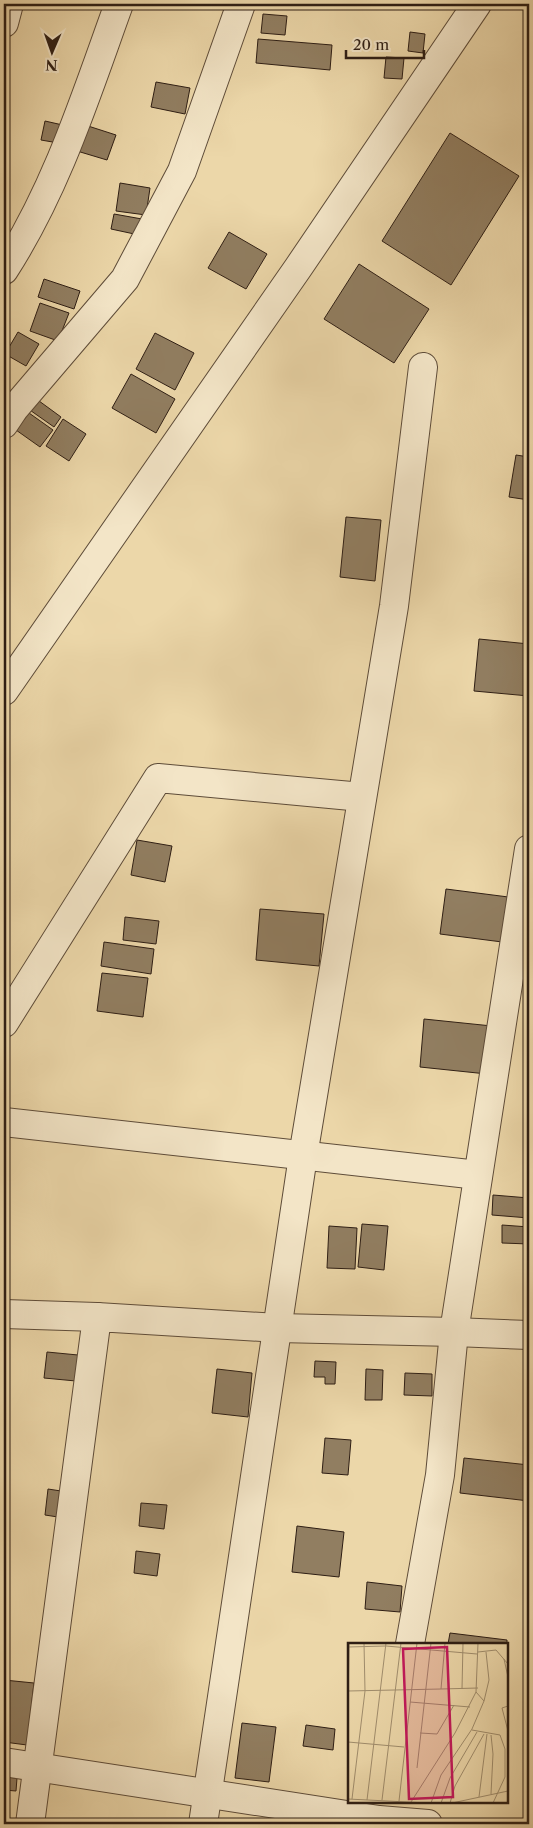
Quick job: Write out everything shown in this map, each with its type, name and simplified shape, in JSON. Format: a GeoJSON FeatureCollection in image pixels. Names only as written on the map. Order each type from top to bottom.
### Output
{"type":"FeatureCollection","features":[{"type":"Feature","properties":{"kind":"street"},"geometry":{"type":"LineString","coordinates":[[4,23],[9,4]]}},
{"type":"Feature","properties":{"kind":"street"},"geometry":{"type":"LineString","coordinates":[[4,270],[22,243],[68,144],[119,4]]}},
{"type":"Feature","properties":{"kind":"street"},"geometry":{"type":"LineString","coordinates":[[4,424],[14,409],[126,278],[182,171],[241,4]]}},
{"type":"Feature","properties":{"kind":"street"},"geometry":{"type":"LineString","coordinates":[[4,690],[298,268],[477,4]]}},
{"type":"Feature","properties":{"kind":"street"},"geometry":{"type":"LineString","coordinates":[[203,1824],[303,1156],[394,606],[424,367]]}},
{"type":"Feature","properties":{"kind":"street"},"geometry":{"type":"LineString","coordinates":[[4,1023],[158,778],[362,798]]}},
{"type":"Feature","properties":{"kind":"street"},"geometry":{"type":"LineString","coordinates":[[410,1643],[440,1475],[454,1332],[529,849]]}},
{"type":"Feature","properties":{"kind":"street"},"geometry":{"type":"LineString","coordinates":[[4,1122],[478,1175]]}},
{"type":"Feature","properties":{"kind":"street"},"geometry":{"type":"LineString","coordinates":[[4,1314],[97,1316],[278,1328],[529,1335]]}},
{"type":"Feature","properties":{"kind":"street"},"geometry":{"type":"LineString","coordinates":[[30,1824],[39,1768],[97,1316]]}},
{"type":"Feature","properties":{"kind":"street"},"geometry":{"type":"LineString","coordinates":[[4,1762],[207,1794],[380,1815],[428,1824]]}},
{"type":"Feature","properties":{"kind":"building"},"geometry":{"type":"Polygon","coordinates":[[[263,14],[287,16],[285,35],[261,33],[263,14]]]}},
{"type":"Feature","properties":{"kind":"building"},"geometry":{"type":"Polygon","coordinates":[[[410,32],[425,34],[423,53],[408,51],[410,32]]]}},
{"type":"Feature","properties":{"kind":"building"},"geometry":{"type":"Polygon","coordinates":[[[258,39],[332,45],[330,70],[256,63],[258,39]]]}},
{"type":"Feature","properties":{"kind":"building"},"geometry":{"type":"Polygon","coordinates":[[[386,57],[404,58],[402,79],[384,78],[386,57]]]}},
{"type":"Feature","properties":{"kind":"building"},"geometry":{"type":"Polygon","coordinates":[[[156,82],[190,88],[185,114],[151,107],[156,82]]]}},
{"type":"Feature","properties":{"kind":"building"},"geometry":{"type":"Polygon","coordinates":[[[45,121],[67,126],[64,144],[41,140],[45,121]]]}},
{"type":"Feature","properties":{"kind":"building"},"geometry":{"type":"Polygon","coordinates":[[[85,125],[116,135],[107,160],[77,151],[85,125]]]}},
{"type":"Feature","properties":{"kind":"building"},"geometry":{"type":"Polygon","coordinates":[[[450,133],[519,176],[451,285],[382,241],[450,133]]]}},
{"type":"Feature","properties":{"kind":"building"},"geometry":{"type":"Polygon","coordinates":[[[120,183],[150,188],[146,215],[116,211],[120,183]]]}},
{"type":"Feature","properties":{"kind":"building"},"geometry":{"type":"Polygon","coordinates":[[[114,214],[142,219],[139,235],[111,229],[114,214]]]}},
{"type":"Feature","properties":{"kind":"building"},"geometry":{"type":"Polygon","coordinates":[[[229,232],[267,254],[246,289],[208,268],[229,232]]]}},
{"type":"Feature","properties":{"kind":"building"},"geometry":{"type":"Polygon","coordinates":[[[359,264],[429,309],[394,363],[324,319],[359,264]]]}},
{"type":"Feature","properties":{"kind":"building"},"geometry":{"type":"Polygon","coordinates":[[[44,279],[80,291],[74,309],[38,297],[44,279]]]}},
{"type":"Feature","properties":{"kind":"building"},"geometry":{"type":"Polygon","coordinates":[[[40,303],[69,313],[58,341],[30,331],[40,303]]]}},
{"type":"Feature","properties":{"kind":"building"},"geometry":{"type":"Polygon","coordinates":[[[18,332],[39,344],[26,366],[5,354],[18,332]]]}},
{"type":"Feature","properties":{"kind":"building"},"geometry":{"type":"Polygon","coordinates":[[[155,333],[194,353],[175,390],[136,369],[155,333]]]}},
{"type":"Feature","properties":{"kind":"building"},"geometry":{"type":"Polygon","coordinates":[[[131,374],[175,399],[156,433],[112,408],[131,374]]]}},
{"type":"Feature","properties":{"kind":"building"},"geometry":{"type":"Polygon","coordinates":[[[35,398],[61,417],[54,427],[27,408],[35,398]]]}},
{"type":"Feature","properties":{"kind":"building"},"geometry":{"type":"Polygon","coordinates":[[[29,413],[53,430],[40,447],[16,430],[29,413]]]}},
{"type":"Feature","properties":{"kind":"building"},"geometry":{"type":"Polygon","coordinates":[[[63,419],[86,434],[69,461],[46,446],[63,419]]]}},
{"type":"Feature","properties":{"kind":"building"},"geometry":{"type":"Polygon","coordinates":[[[516,455],[529,457],[529,500],[509,497],[516,455]]]}},
{"type":"Feature","properties":{"kind":"building"},"geometry":{"type":"Polygon","coordinates":[[[346,517],[381,520],[375,581],[340,577],[346,517]]]}},
{"type":"Feature","properties":{"kind":"building"},"geometry":{"type":"Polygon","coordinates":[[[479,639],[529,644],[529,696],[474,691],[479,639]]]}},
{"type":"Feature","properties":{"kind":"building"},"geometry":{"type":"Polygon","coordinates":[[[137,840],[172,846],[165,882],[131,875],[137,840]]]}},
{"type":"Feature","properties":{"kind":"building"},"geometry":{"type":"Polygon","coordinates":[[[446,889],[516,898],[510,943],[440,934],[446,889]]]}},
{"type":"Feature","properties":{"kind":"building"},"geometry":{"type":"Polygon","coordinates":[[[260,909],[324,914],[319,966],[256,960],[260,909]]]}},
{"type":"Feature","properties":{"kind":"building"},"geometry":{"type":"Polygon","coordinates":[[[125,917],[159,921],[156,944],[123,940],[125,917]]]}},
{"type":"Feature","properties":{"kind":"building"},"geometry":{"type":"Polygon","coordinates":[[[104,942],[154,949],[151,974],[101,966],[104,942]]]}},
{"type":"Feature","properties":{"kind":"building"},"geometry":{"type":"Polygon","coordinates":[[[102,973],[148,978],[143,1017],[97,1011],[102,973]]]}},
{"type":"Feature","properties":{"kind":"building"},"geometry":{"type":"Polygon","coordinates":[[[424,1019],[492,1026],[487,1074],[420,1067],[424,1019]]]}},
{"type":"Feature","properties":{"kind":"building"},"geometry":{"type":"Polygon","coordinates":[[[493,1195],[529,1198],[529,1218],[492,1215],[493,1195]]]}},
{"type":"Feature","properties":{"kind":"building"},"geometry":{"type":"Polygon","coordinates":[[[362,1224],[388,1226],[384,1270],[358,1267],[362,1224]]]}},
{"type":"Feature","properties":{"kind":"building"},"geometry":{"type":"Polygon","coordinates":[[[502,1225],[529,1227],[529,1244],[502,1243],[502,1225]]]}},
{"type":"Feature","properties":{"kind":"building"},"geometry":{"type":"Polygon","coordinates":[[[329,1226],[357,1228],[355,1269],[327,1268],[329,1226]]]}},
{"type":"Feature","properties":{"kind":"building"},"geometry":{"type":"Polygon","coordinates":[[[47,1352],[78,1355],[76,1381],[44,1378],[47,1352]]]}},
{"type":"Feature","properties":{"kind":"building"},"geometry":{"type":"Polygon","coordinates":[[[315,1361],[336,1362],[335,1384],[325,1384],[325,1377],[314,1377],[315,1361]]]}},
{"type":"Feature","properties":{"kind":"building"},"geometry":{"type":"Polygon","coordinates":[[[217,1369],[252,1373],[248,1417],[212,1413],[217,1369]]]}},
{"type":"Feature","properties":{"kind":"building"},"geometry":{"type":"Polygon","coordinates":[[[366,1369],[383,1370],[382,1400],[365,1400],[366,1369]]]}},
{"type":"Feature","properties":{"kind":"building"},"geometry":{"type":"Polygon","coordinates":[[[405,1373],[432,1374],[432,1396],[404,1395],[405,1373]]]}},
{"type":"Feature","properties":{"kind":"building"},"geometry":{"type":"Polygon","coordinates":[[[325,1438],[351,1440],[348,1475],[322,1473],[325,1438]]]}},
{"type":"Feature","properties":{"kind":"building"},"geometry":{"type":"Polygon","coordinates":[[[464,1458],[529,1465],[529,1501],[460,1493],[464,1458]]]}},
{"type":"Feature","properties":{"kind":"building"},"geometry":{"type":"Polygon","coordinates":[[[48,1489],[61,1491],[58,1517],[45,1515],[48,1489]]]}},
{"type":"Feature","properties":{"kind":"building"},"geometry":{"type":"Polygon","coordinates":[[[141,1503],[167,1505],[164,1529],[139,1526],[141,1503]]]}},
{"type":"Feature","properties":{"kind":"building"},"geometry":{"type":"Polygon","coordinates":[[[297,1526],[344,1532],[339,1577],[292,1572],[297,1526]]]}},
{"type":"Feature","properties":{"kind":"building"},"geometry":{"type":"Polygon","coordinates":[[[136,1551],[160,1554],[157,1576],[134,1573],[136,1551]]]}},
{"type":"Feature","properties":{"kind":"building"},"geometry":{"type":"Polygon","coordinates":[[[367,1582],[402,1586],[400,1612],[365,1609],[367,1582]]]}},
{"type":"Feature","properties":{"kind":"building"},"geometry":{"type":"Polygon","coordinates":[[[450,1633],[507,1640],[507,1643],[448,1643],[450,1633]]]}},
{"type":"Feature","properties":{"kind":"building"},"geometry":{"type":"Polygon","coordinates":[[[4,1680],[34,1683],[27,1745],[4,1742],[4,1680]]]}},
{"type":"Feature","properties":{"kind":"building"},"geometry":{"type":"Polygon","coordinates":[[[242,1723],[276,1727],[269,1782],[235,1778],[242,1723]]]}},
{"type":"Feature","properties":{"kind":"building"},"geometry":{"type":"Polygon","coordinates":[[[306,1725],[335,1729],[333,1750],[303,1746],[306,1725]]]}},
{"type":"Feature","properties":{"kind":"building"},"geometry":{"type":"Polygon","coordinates":[[[4,1777],[17,1778],[16,1791],[4,1790],[4,1777]]]}}]}
